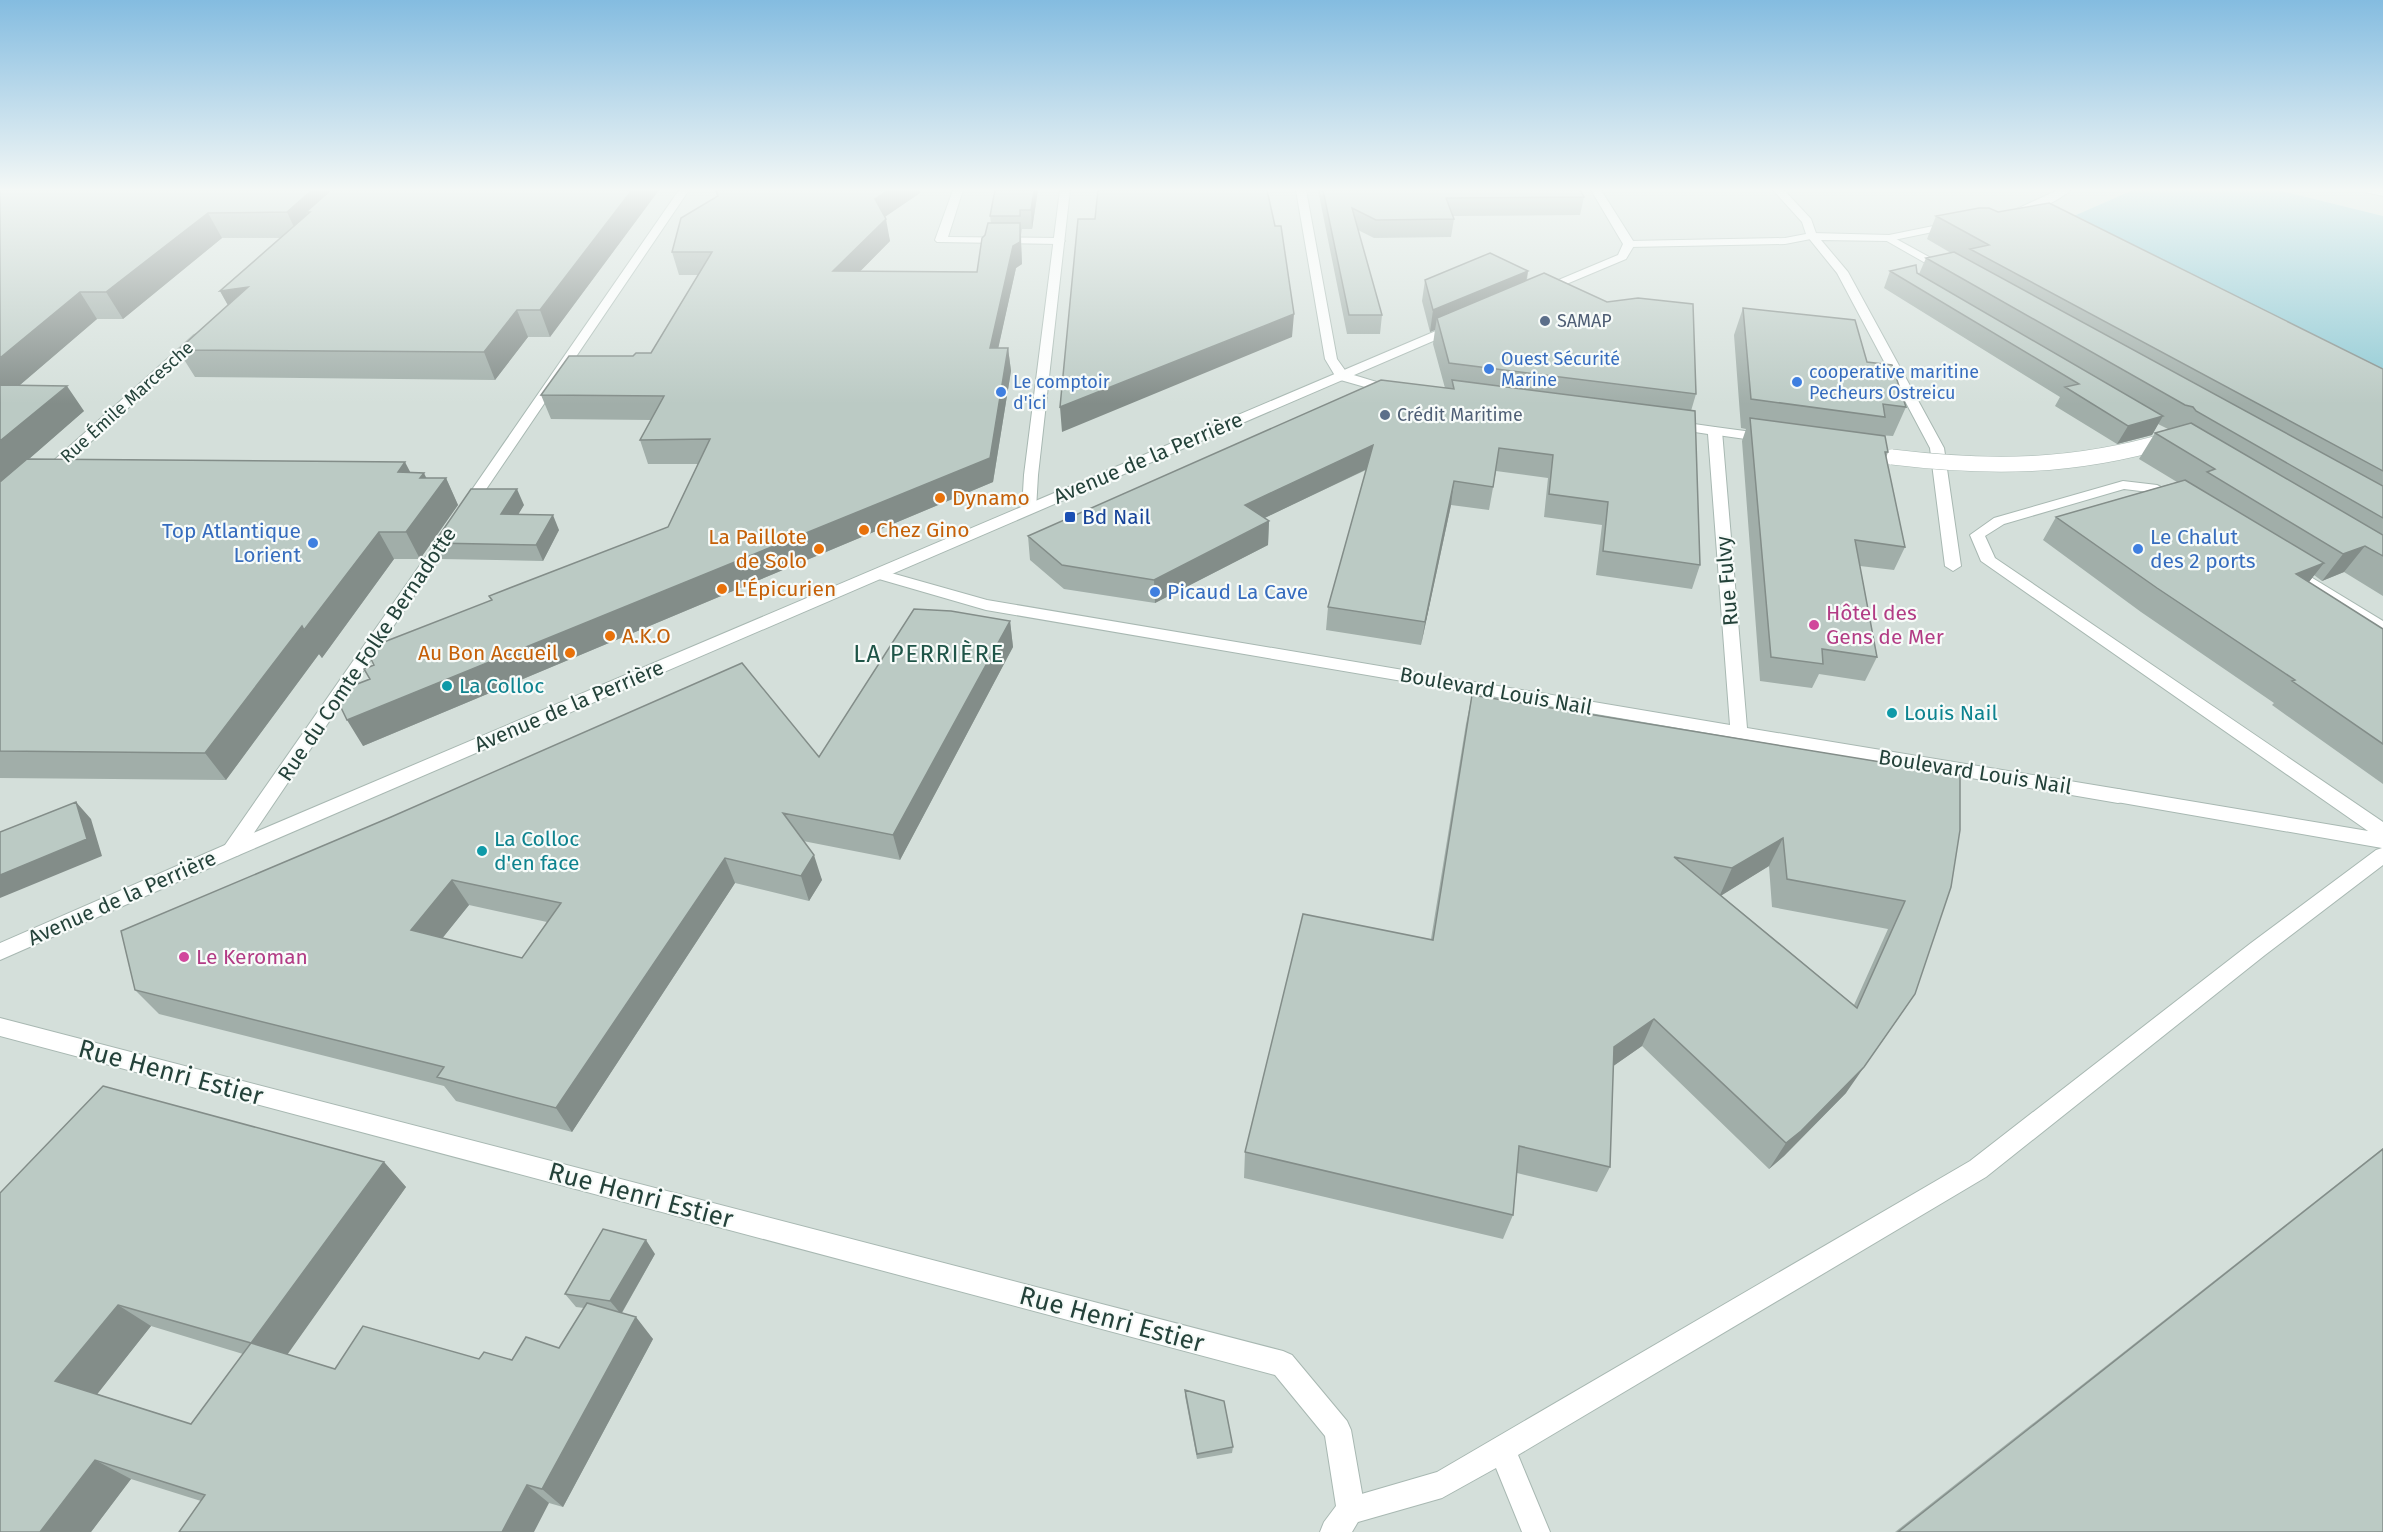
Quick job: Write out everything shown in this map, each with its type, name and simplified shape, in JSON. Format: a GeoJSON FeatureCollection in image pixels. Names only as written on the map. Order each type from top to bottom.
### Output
{"type":"FeatureCollection","features":[{"type":"Feature","properties":{"kind":"street","name":"Rue du Comte Folke Bernadotte"},"geometry":{"type":"LineString","coordinates":[[232,850],[635,261]]}},
{"type":"Feature","properties":{"kind":"street"},"geometry":{"type":"LineString","coordinates":[[1029,509],[1057,261]]}},
{"type":"Feature","properties":{"kind":"street"},"geometry":{"type":"LineString","coordinates":[[1313,261],[1330,358],[1342,376],[1379,387],[1413,392]]}},
{"type":"Feature","properties":{"kind":"street"},"geometry":{"type":"LineString","coordinates":[[1528,297],[1611,261]]}},
{"type":"Feature","properties":{"kind":"street"},"geometry":{"type":"LineString","coordinates":[[1833,261],[1842,272],[1937,448],[1953,566]]}},
{"type":"Feature","properties":{"kind":"street"},"geometry":{"type":"LineString","coordinates":[[1931,261],[1961,278]]}},
{"type":"Feature","properties":{"kind":"street","name":"Avenue de la Perrière"},"geometry":{"type":"LineString","coordinates":[[0,952],[232,850],[1473,320]]}},
{"type":"Feature","properties":{"kind":"street","name":"Rue Émile Marcesche"},"geometry":{"type":"LineString","coordinates":[[39,482],[205,332]]}},
{"type":"Feature","properties":{"kind":"street"},"geometry":{"type":"LineString","coordinates":[[1657,423],[1782,440]]}},
{"type":"Feature","properties":{"kind":"street"},"geometry":{"type":"LineString","coordinates":[[1887,455],[1972,465],[2034,464],[2098,458],[2176,443],[2151,427]]}},
{"type":"Feature","properties":{"kind":"street","name":"Rue Fulvy"},"geometry":{"type":"LineString","coordinates":[[1715,430],[1739,732]]}},
{"type":"Feature","properties":{"kind":"street"},"geometry":{"type":"LineString","coordinates":[[2192,507],[2152,488],[2123,485],[1998,521],[1977,535],[1989,561],[2383,832]]}},
{"type":"Feature","properties":{"kind":"street"},"geometry":{"type":"LineString","coordinates":[[2282,564],[2383,628]]}},
{"type":"Feature","properties":{"kind":"street","name":"Boulevard Louis Nail"},"geometry":{"type":"LineString","coordinates":[[877,574],[986,605],[1920,763],[1980,770],[2049,785],[2383,841]]}},
{"type":"Feature","properties":{"kind":"street"},"geometry":{"type":"LineString","coordinates":[[1334,1532],[1351,1510],[1442,1484],[1978,1169],[2258,949],[2383,855]]}},
{"type":"Feature","properties":{"kind":"street","name":"Rue Henri Estier"},"geometry":{"type":"LineString","coordinates":[[0,1027],[1283,1364],[1338,1430],[1351,1510]]}},
{"type":"Feature","properties":{"kind":"street"},"geometry":{"type":"LineString","coordinates":[[1502,1449],[1536,1532]]}},
{"type":"Feature","properties":{"kind":"shaded area"},"geometry":{"type":"Polygon","coordinates":[[[0,261],[2136,261],[2383,385],[2383,1532],[0,1532],[0,261]]]}},
{"type":"Feature","properties":{"kind":"water"},"geometry":{"type":"Polygon","coordinates":[[[2135,261],[2383,261],[2383,385],[2135,261]]]}},
{"type":"Feature","properties":{"kind":"building"},"geometry":{"type":"Polygon","coordinates":[[[0,261],[145,261],[106,292],[80,292],[0,358],[0,261]]]}},
{"type":"Feature","properties":{"kind":"building"},"geometry":{"type":"Polygon","coordinates":[[[254,261],[577,261],[540,310],[517,310],[484,352],[178,350],[248,287],[220,291],[254,261]]]}},
{"type":"Feature","properties":{"kind":"building"},"geometry":{"type":"Polygon","coordinates":[[[706,261],[843,261],[833,271],[977,272],[979,261],[1010,261],[990,348],[1008,348],[990,458],[347,720],[334,693],[370,679],[364,669],[374,665],[366,649],[492,600],[489,596],[668,527],[710,439],[640,440],[664,396],[541,395],[569,356],[633,356],[636,353],[651,353],[706,261]]]}},
{"type":"Feature","properties":{"kind":"building"},"geometry":{"type":"Polygon","coordinates":[[[1074,261],[1286,261],[1294,314],[1060,407],[1074,261]]]}},
{"type":"Feature","properties":{"kind":"building"},"geometry":{"type":"Polygon","coordinates":[[[1338,261],[1367,261],[1382,315],[1349,315],[1338,261]]]}},
{"type":"Feature","properties":{"kind":"building"},"geometry":{"type":"Polygon","coordinates":[[[1470,261],[1508,261],[1528,271],[1433,310],[1425,280],[1470,261]]]}},
{"type":"Feature","properties":{"kind":"building"},"geometry":{"type":"Polygon","coordinates":[[[1932,261],[1971,261],[2383,486],[2383,518],[2196,411],[2193,407],[2185,405],[1932,261]]]}},
{"type":"Feature","properties":{"kind":"building"},"geometry":{"type":"Polygon","coordinates":[[[1993,261],[2167,261],[2383,369],[2383,471],[1993,261]]]}},
{"type":"Feature","properties":{"kind":"building"},"geometry":{"type":"Polygon","coordinates":[[[1916,265],[1917,273],[2163,416],[2128,426],[2065,387],[2079,384],[1890,271],[1916,265]]]}},
{"type":"Feature","properties":{"kind":"building"},"geometry":{"type":"Polygon","coordinates":[[[1544,273],[1607,302],[1638,298],[1693,304],[1696,394],[1449,363],[1437,318],[1544,273]]]}},
{"type":"Feature","properties":{"kind":"building"},"geometry":{"type":"Polygon","coordinates":[[[1743,308],[1855,320],[1867,362],[1892,365],[1906,407],[1883,404],[1885,417],[1751,399],[1743,308]]]}},
{"type":"Feature","properties":{"kind":"building"},"geometry":{"type":"Polygon","coordinates":[[[1381,380],[1454,389],[1452,380],[1695,411],[1700,565],[1603,551],[1608,502],[1549,494],[1553,455],[1499,448],[1493,487],[1454,481],[1425,622],[1328,607],[1373,445],[1245,505],[1269,521],[1154,580],[1062,565],[1028,536],[1381,380]]]}},
{"type":"Feature","properties":{"kind":"building"},"geometry":{"type":"Polygon","coordinates":[[[0,385],[67,386],[0,441],[0,385]]]}},
{"type":"Feature","properties":{"kind":"building"},"geometry":{"type":"Polygon","coordinates":[[[1750,418],[1885,436],[1888,452],[1885,452],[1905,547],[1855,540],[1877,657],[1822,649],[1823,664],[1771,657],[1750,418]]]}},
{"type":"Feature","properties":{"kind":"building"},"geometry":{"type":"Polygon","coordinates":[[[2191,423],[2383,535],[2383,556],[2365,546],[2343,554],[2207,472],[2215,469],[2155,433],[2191,423]]]}},
{"type":"Feature","properties":{"kind":"building"},"geometry":{"type":"Polygon","coordinates":[[[27,459],[405,462],[398,472],[424,473],[420,478],[446,478],[406,532],[379,532],[304,630],[302,626],[205,753],[0,751],[0,482],[27,459]]]}},
{"type":"Feature","properties":{"kind":"building"},"geometry":{"type":"Polygon","coordinates":[[[2185,480],[2324,563],[2296,574],[2383,629],[2383,744],[2292,681],[2295,680],[2056,517],[2185,480]]]}},
{"type":"Feature","properties":{"kind":"building"},"geometry":{"type":"Polygon","coordinates":[[[471,489],[517,489],[501,514],[553,515],[536,545],[434,543],[471,489]]]}},
{"type":"Feature","properties":{"kind":"building"},"geometry":{"type":"Polygon","coordinates":[[[914,609],[951,611],[1010,621],[893,835],[783,813],[814,855],[801,876],[725,858],[556,1108],[437,1077],[444,1067],[135,990],[121,931],[391,817],[742,663],[819,757],[914,609]],[[452,880],[411,930],[522,958],[561,903],[452,880]]]}},
{"type":"Feature","properties":{"kind":"building"},"geometry":{"type":"Polygon","coordinates":[[[1472,695],[1960,775],[1960,830],[1951,887],[1915,994],[1864,1067],[1801,1131],[1786,1143],[1654,1019],[1614,1047],[1610,1167],[1519,1146],[1513,1215],[1245,1152],[1303,914],[1433,940],[1472,695]],[[1783,838],[1732,868],[1674,857],[1857,1008],[1905,901],[1787,879],[1783,838]]]}},
{"type":"Feature","properties":{"kind":"building"},"geometry":{"type":"Polygon","coordinates":[[[76,802],[87,839],[0,875],[0,832],[76,802]]]}},
{"type":"Feature","properties":{"kind":"building"},"geometry":{"type":"Polygon","coordinates":[[[103,1086],[384,1162],[251,1343],[335,1369],[363,1326],[479,1359],[484,1352],[512,1360],[526,1337],[559,1348],[587,1303],[636,1317],[542,1489],[527,1485],[502,1532],[179,1532],[205,1495],[95,1460],[40,1532],[0,1532],[0,1193],[103,1086]],[[118,1305],[55,1381],[191,1424],[251,1343],[118,1305]]]}},
{"type":"Feature","properties":{"kind":"building"},"geometry":{"type":"Polygon","coordinates":[[[2383,1149],[2383,1532],[1898,1532],[2383,1149]]]}},
{"type":"Feature","properties":{"kind":"building"},"geometry":{"type":"Polygon","coordinates":[[[603,1229],[646,1240],[610,1301],[565,1294],[603,1229]]]}},
{"type":"Feature","properties":{"kind":"building"},"geometry":{"type":"Polygon","coordinates":[[[1185,1390],[1224,1401],[1233,1447],[1197,1454],[1185,1390]]]}},
{"type":"Feature","properties":{"kind":"place","name":"SAMAP"},"geometry":{"type":"Point","coordinates":[1545,321]}},
{"type":"Feature","properties":{"kind":"place","name":"Ouest Sécurité Marine"},"geometry":{"type":"Point","coordinates":[1489,369]}},
{"type":"Feature","properties":{"kind":"place","name":"cooperative maritine Pecheurs Ostreicu"},"geometry":{"type":"Point","coordinates":[1797,382]}},
{"type":"Feature","properties":{"kind":"place","name":"Le comptoir d'ici"},"geometry":{"type":"Point","coordinates":[1001,392]}},
{"type":"Feature","properties":{"kind":"place","name":"Crédit Maritime"},"geometry":{"type":"Point","coordinates":[1385,415]}},
{"type":"Feature","properties":{"kind":"place","name":"Dynamo"},"geometry":{"type":"Point","coordinates":[940,498]}},
{"type":"Feature","properties":{"kind":"place","name":"Bd Nail"},"geometry":{"type":"Point","coordinates":[1070,517]}},
{"type":"Feature","properties":{"kind":"place","name":"Chez Gino"},"geometry":{"type":"Point","coordinates":[864,530]}},
{"type":"Feature","properties":{"kind":"place","name":"Top Atlantique Lorient"},"geometry":{"type":"Point","coordinates":[313,543]}},
{"type":"Feature","properties":{"kind":"place","name":"La Paillote de Solo"},"geometry":{"type":"Point","coordinates":[819,549]}},
{"type":"Feature","properties":{"kind":"place","name":"Le Chalut des 2 ports"},"geometry":{"type":"Point","coordinates":[2138,549]}},
{"type":"Feature","properties":{"kind":"place","name":"L'Épicurien"},"geometry":{"type":"Point","coordinates":[722,589]}},
{"type":"Feature","properties":{"kind":"place","name":"Picaud La Cave"},"geometry":{"type":"Point","coordinates":[1155,592]}},
{"type":"Feature","properties":{"kind":"place","name":"Hôtel des Gens de Mer"},"geometry":{"type":"Point","coordinates":[1814,625]}},
{"type":"Feature","properties":{"kind":"place","name":"A.K.O"},"geometry":{"type":"Point","coordinates":[610,636]}},
{"type":"Feature","properties":{"kind":"place","name":"Au Bon Accueil"},"geometry":{"type":"Point","coordinates":[570,653]}},
{"type":"Feature","properties":{"kind":"place","name":"La Colloc"},"geometry":{"type":"Point","coordinates":[447,686]}},
{"type":"Feature","properties":{"kind":"place","name":"Louis Nail"},"geometry":{"type":"Point","coordinates":[1892,713]}},
{"type":"Feature","properties":{"kind":"place","name":"La Colloc d'en face"},"geometry":{"type":"Point","coordinates":[482,851]}},
{"type":"Feature","properties":{"kind":"place","name":"Le Keroman"},"geometry":{"type":"Point","coordinates":[184,957]}},
{"type":"Feature","properties":{"kind":"district","name":"LA PERRIÈRE"},"geometry":{"type":"Point","coordinates":[929,654]}}]}
